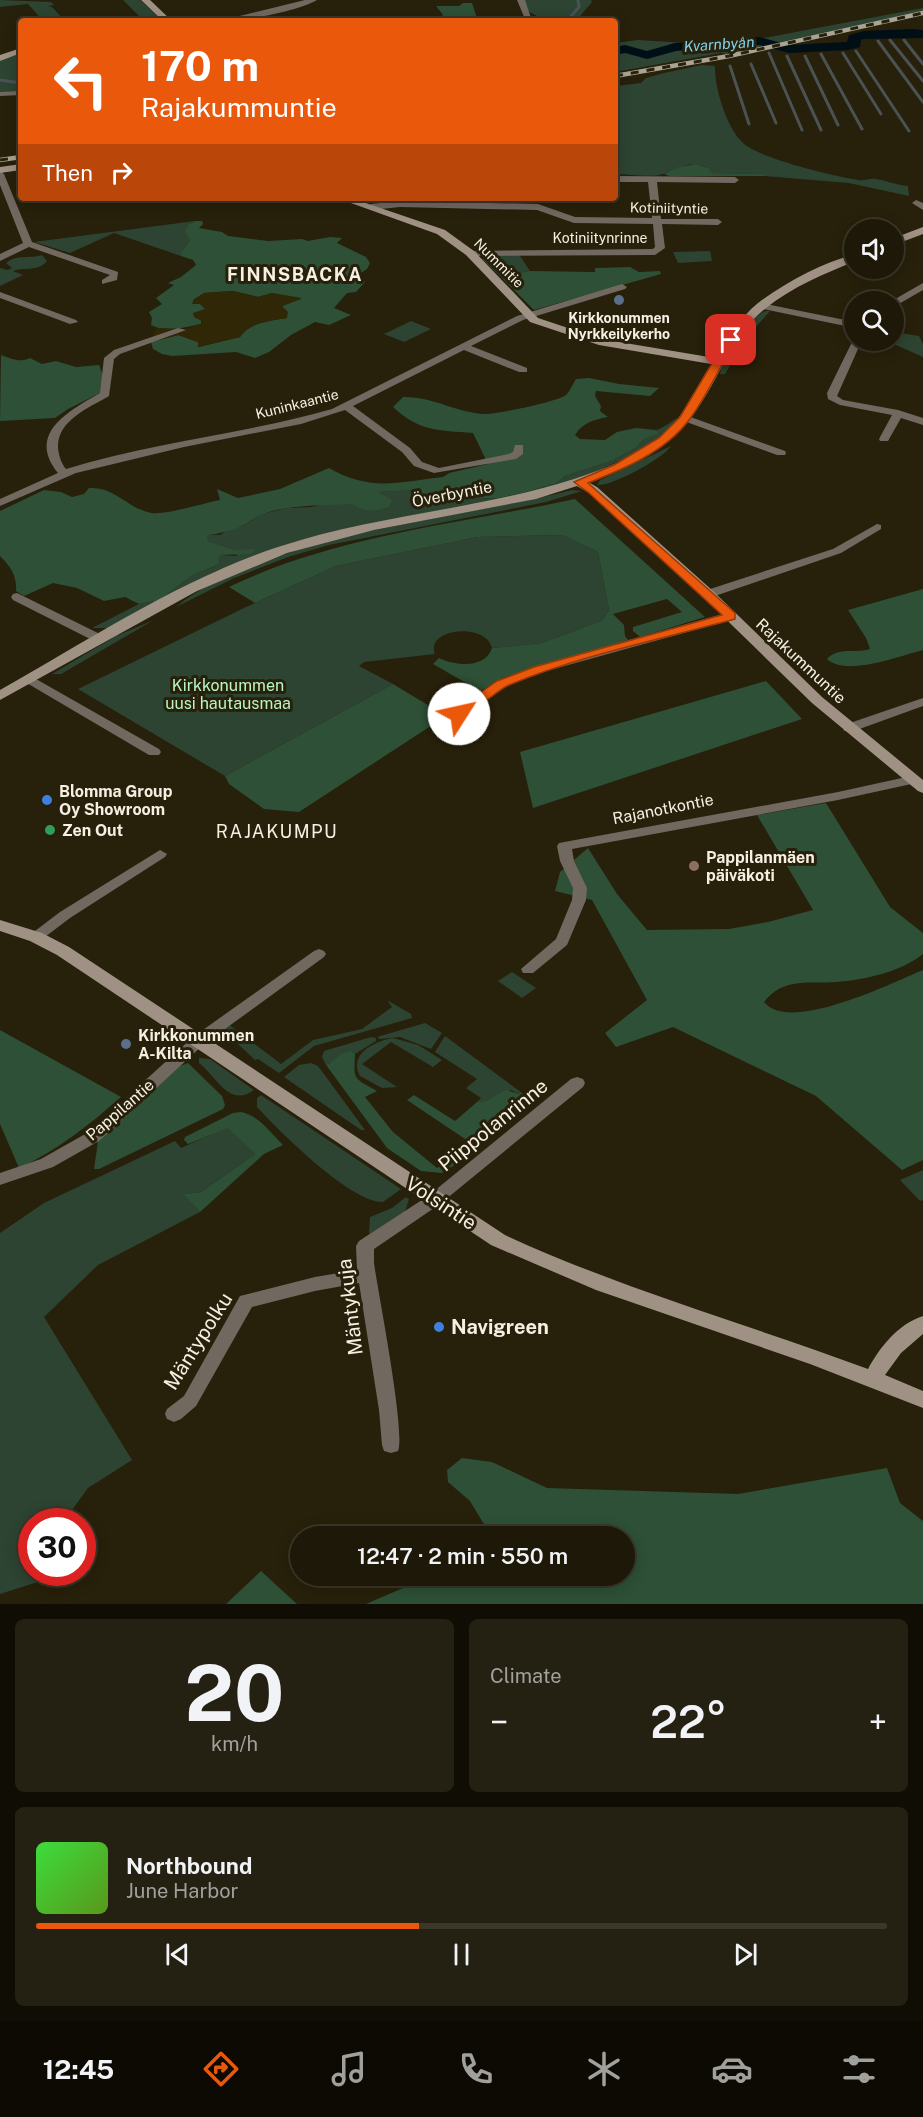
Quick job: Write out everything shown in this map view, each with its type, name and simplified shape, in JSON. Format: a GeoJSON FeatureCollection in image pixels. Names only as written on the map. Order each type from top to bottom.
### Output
{"type":"FeatureCollection","features":[{"type":"Feature","properties":{"kind":"street"},"geometry":{"type":"LineString","coordinates":[[145,0],[165,18]]}},
{"type":"Feature","properties":{"kind":"street"},"geometry":{"type":"LineString","coordinates":[[238,18],[313,0]]}},
{"type":"Feature","properties":{"kind":"street"},"geometry":{"type":"LineString","coordinates":[[521,0],[529,18]]}},
{"type":"Feature","properties":{"kind":"street"},"geometry":{"type":"LineString","coordinates":[[0,58],[18,51]]}},
{"type":"Feature","properties":{"kind":"street"},"geometry":{"type":"LineString","coordinates":[[0,94],[18,93]]}},
{"type":"Feature","properties":{"kind":"street"},"geometry":{"type":"LineString","coordinates":[[18,168],[0,172],[28,244]]}},
{"type":"Feature","properties":{"kind":"street"},"geometry":{"type":"LineString","coordinates":[[618,179],[735,180]]}},
{"type":"Feature","properties":{"kind":"street","name":"Kotiniitynrinne"},"geometry":{"type":"LineString","coordinates":[[470,253],[655,252],[660,248],[652,179]]}},
{"type":"Feature","properties":{"kind":"street","name":"Nummitie"},"geometry":{"type":"LineString","coordinates":[[352,201],[431,227],[470,253],[534,320],[599,342],[717,362]]}},
{"type":"Feature","properties":{"kind":"street","name":"Kotiniityntie"},"geometry":{"type":"LineString","coordinates":[[371,207],[400,204],[538,207],[574,220],[718,222]]}},
{"type":"Feature","properties":{"kind":"street"},"geometry":{"type":"LineString","coordinates":[[904,238],[923,230]]}},
{"type":"Feature","properties":{"kind":"street"},"geometry":{"type":"LineString","coordinates":[[0,258],[28,244],[115,274],[114,278],[105,282]]}},
{"type":"Feature","properties":{"kind":"street","name":"Överbyntie"},"geometry":{"type":"LineString","coordinates":[[0,696],[192,588],[282,550],[343,533],[525,497],[618,468],[652,449],[685,418],[731,340],[761,306],[807,277],[844,262]]}},
{"type":"Feature","properties":{"kind":"street"},"geometry":{"type":"LineString","coordinates":[[904,297],[923,286]]}},
{"type":"Feature","properties":{"kind":"street","name":"Kuninkaantie"},"geometry":{"type":"LineString","coordinates":[[0,503],[64,473],[184,444],[301,421],[347,407],[530,314],[622,287]]}},
{"type":"Feature","properties":{"kind":"street"},"geometry":{"type":"LineString","coordinates":[[0,295],[73,322]]}},
{"type":"Feature","properties":{"kind":"street"},"geometry":{"type":"LineString","coordinates":[[761,306],[844,323]]}},
{"type":"Feature","properties":{"kind":"street"},"geometry":{"type":"LineString","coordinates":[[64,473],[59,470],[55,459],[54,434],[67,417],[105,394],[109,358],[117,352],[181,330]]}},
{"type":"Feature","properties":{"kind":"street"},"geometry":{"type":"LineString","coordinates":[[464,347],[523,370]]}},
{"type":"Feature","properties":{"kind":"street"},"geometry":{"type":"LineString","coordinates":[[852,351],[832,397],[847,404],[898,413],[923,422]]}},
{"type":"Feature","properties":{"kind":"street"},"geometry":{"type":"LineString","coordinates":[[347,407],[406,450],[418,464],[438,471],[512,457],[518,454],[519,447]]}},
{"type":"Feature","properties":{"kind":"street"},"geometry":{"type":"LineString","coordinates":[[884,439],[898,413]]}},
{"type":"Feature","properties":{"kind":"street"},"geometry":{"type":"LineString","coordinates":[[685,418],[781,453]]}},
{"type":"Feature","properties":{"kind":"street","name":"Rajakummuntie"},"geometry":{"type":"LineString","coordinates":[[579,482],[593,490],[708,594],[849,728],[917,784]]}},
{"type":"Feature","properties":{"kind":"street"},"geometry":{"type":"LineString","coordinates":[[708,594],[837,551],[877,527]]}},
{"type":"Feature","properties":{"kind":"street"},"geometry":{"type":"LineString","coordinates":[[17,597],[100,639]]}},
{"type":"Feature","properties":{"kind":"street"},"geometry":{"type":"LineString","coordinates":[[459,714],[501,684],[539,669],[730,616]]}},
{"type":"Feature","properties":{"kind":"street"},"geometry":{"type":"LineString","coordinates":[[29,679],[154,752]]}},
{"type":"Feature","properties":{"kind":"street"},"geometry":{"type":"LineString","coordinates":[[849,728],[923,702]]}},
{"type":"Feature","properties":{"kind":"street","name":"Rajanotkontie"},"geometry":{"type":"LineString","coordinates":[[528,969],[562,942],[579,900],[580,888],[567,861],[564,846],[917,784]]}},
{"type":"Feature","properties":{"kind":"street"},"geometry":{"type":"LineString","coordinates":[[36,937],[65,915],[160,854]]}},
{"type":"Feature","properties":{"kind":"street","name":"Volsintie"},"geometry":{"type":"LineString","coordinates":[[0,925],[36,937],[71,956],[434,1200],[498,1240],[532,1257],[591,1281],[873,1378],[923,1400]]}},
{"type":"Feature","properties":{"kind":"street","name":"Pappilantie"},"geometry":{"type":"LineString","coordinates":[[0,1179],[47,1163],[93,1137],[198,1041],[319,954]]}},
{"type":"Feature","properties":{"kind":"street","name":"Piippolanrinne"},"geometry":{"type":"LineString","coordinates":[[434,1200],[577,1083]]}},
{"type":"Feature","properties":{"kind":"street","name":"Mäntykuja"},"geometry":{"type":"LineString","coordinates":[[392,1445],[367,1275],[365,1246],[434,1200]]}},
{"type":"Feature","properties":{"kind":"street","name":"Mäntypolku"},"geometry":{"type":"LineString","coordinates":[[174,1414],[190,1401],[246,1300],[367,1275]]}},
{"type":"Feature","properties":{"kind":"street"},"geometry":{"type":"LineString","coordinates":[[873,1378],[883,1360],[897,1343],[923,1324]]}},
{"type":"Feature","properties":{"kind":"green space"},"geometry":{"type":"Polygon","coordinates":[[[0,0],[51,2],[54,5],[48,6],[52,7],[62,18],[40,18],[28,4],[0,7],[0,0]]]}},
{"type":"Feature","properties":{"kind":"green space"},"geometry":{"type":"Polygon","coordinates":[[[123,0],[140,0],[160,18],[141,18],[123,0]]]}},
{"type":"Feature","properties":{"kind":"green space"},"geometry":{"type":"Polygon","coordinates":[[[524,0],[591,0],[592,2],[579,18],[536,18],[537,16],[528,11],[524,0]]]}},
{"type":"Feature","properties":{"kind":"green space"},"geometry":{"type":"Polygon","coordinates":[[[463,3],[472,3],[477,18],[439,18],[443,15],[436,6],[459,6],[463,3]]]}},
{"type":"Feature","properties":{"kind":"green space"},"geometry":{"type":"Polygon","coordinates":[[[923,8],[923,11],[726,54],[618,71],[618,43],[638,40],[687,43],[764,38],[923,8]]]}},
{"type":"Feature","properties":{"kind":"green space"},"geometry":{"type":"Polygon","coordinates":[[[18,53],[18,92],[0,93],[0,59],[18,53]]]}},
{"type":"Feature","properties":{"kind":"green space"},"geometry":{"type":"Polygon","coordinates":[[[702,65],[715,66],[719,96],[727,118],[737,137],[743,143],[781,161],[832,175],[858,180],[876,179],[908,186],[909,196],[849,183],[765,176],[764,174],[710,173],[709,168],[696,164],[685,165],[659,175],[618,174],[618,86],[641,83],[646,78],[702,65]]]}},
{"type":"Feature","properties":{"kind":"green space"},"geometry":{"type":"Polygon","coordinates":[[[696,164],[709,168],[711,173],[764,174],[765,176],[669,176],[664,174],[679,167],[696,164]]]}},
{"type":"Feature","properties":{"kind":"green space"},"geometry":{"type":"Polygon","coordinates":[[[195,221],[189,224],[190,240],[181,252],[181,256],[114,233],[70,253],[34,242],[195,221]]]}},
{"type":"Feature","properties":{"kind":"green space"},"geometry":{"type":"Polygon","coordinates":[[[202,221],[203,224],[199,228],[222,232],[228,236],[268,241],[342,238],[337,243],[366,257],[370,263],[367,269],[359,274],[365,282],[356,292],[347,293],[334,308],[351,315],[329,325],[315,322],[291,335],[269,352],[255,358],[236,352],[172,356],[153,349],[151,342],[178,335],[198,342],[199,347],[240,337],[255,325],[287,318],[282,306],[301,299],[272,293],[258,297],[233,291],[204,293],[193,304],[200,304],[206,309],[201,311],[201,324],[169,329],[151,325],[152,318],[149,312],[162,304],[156,298],[174,285],[168,283],[181,277],[196,265],[193,260],[181,256],[181,252],[190,240],[185,232],[189,224],[202,221]]]}},
{"type":"Feature","properties":{"kind":"green space"},"geometry":{"type":"Polygon","coordinates":[[[710,251],[712,261],[678,263],[673,252],[710,251]]]}},
{"type":"Feature","properties":{"kind":"green space"},"geometry":{"type":"Polygon","coordinates":[[[497,253],[518,253],[530,271],[500,276],[482,259],[497,253]]]}},
{"type":"Feature","properties":{"kind":"green space"},"geometry":{"type":"Polygon","coordinates":[[[42,255],[47,261],[39,267],[13,271],[23,275],[0,286],[0,268],[8,270],[12,268],[6,263],[10,260],[42,255]]]}},
{"type":"Feature","properties":{"kind":"green space"},"geometry":{"type":"Polygon","coordinates":[[[630,267],[639,272],[660,271],[661,274],[534,310],[500,276],[530,271],[595,272],[595,268],[630,267]]]}},
{"type":"Feature","properties":{"kind":"green space"},"geometry":{"type":"Polygon","coordinates":[[[766,311],[770,311],[746,338],[725,374],[720,374],[738,338],[752,321],[766,311]]]}},
{"type":"Feature","properties":{"kind":"green space"},"geometry":{"type":"Polygon","coordinates":[[[411,321],[431,329],[404,342],[384,334],[411,321]]]}},
{"type":"Feature","properties":{"kind":"green space"},"geometry":{"type":"Polygon","coordinates":[[[904,334],[919,336],[923,344],[923,357],[904,349],[904,334]]]}},
{"type":"Feature","properties":{"kind":"green space"},"geometry":{"type":"Polygon","coordinates":[[[1,355],[19,360],[30,358],[42,364],[56,361],[76,367],[99,365],[104,378],[100,393],[55,418],[0,421],[1,355]]]}},
{"type":"Feature","properties":{"kind":"green space"},"geometry":{"type":"Polygon","coordinates":[[[589,378],[659,388],[650,396],[596,391],[595,396],[601,406],[600,411],[608,417],[585,424],[575,435],[580,439],[605,440],[617,432],[636,428],[656,430],[659,434],[644,439],[636,448],[611,461],[565,476],[557,483],[499,498],[416,500],[416,490],[378,492],[392,500],[389,507],[366,510],[352,504],[295,507],[273,511],[260,515],[245,525],[207,535],[208,541],[235,550],[255,549],[252,554],[220,555],[219,564],[191,576],[160,600],[139,604],[125,597],[104,601],[77,588],[53,583],[24,596],[16,591],[12,572],[0,556],[0,511],[44,490],[61,492],[72,497],[84,494],[89,488],[98,488],[114,494],[143,511],[158,513],[220,500],[217,489],[238,498],[280,489],[329,468],[371,483],[398,483],[443,477],[449,473],[488,464],[473,433],[430,428],[412,421],[393,407],[403,397],[414,397],[475,413],[502,412],[560,398],[567,394],[576,379],[589,378]]]}},
{"type":"Feature","properties":{"kind":"green space"},"geometry":{"type":"Polygon","coordinates":[[[679,418],[658,439],[641,451],[575,481],[523,495],[297,541],[216,571],[110,628],[92,628],[139,604],[160,600],[191,576],[219,564],[220,555],[237,556],[235,550],[208,541],[206,534],[220,535],[229,529],[243,526],[262,514],[287,508],[311,507],[377,492],[416,490],[416,500],[499,498],[522,493],[557,483],[565,476],[611,461],[636,448],[644,439],[658,434],[656,430],[679,418]]]}},
{"type":"Feature","properties":{"kind":"green space"},"geometry":{"type":"Polygon","coordinates":[[[671,446],[637,471],[597,485],[600,480],[671,446]]]}},
{"type":"Feature","properties":{"kind":"green space"},"geometry":{"type":"Polygon","coordinates":[[[572,490],[582,491],[546,502],[329,545],[288,557],[232,579],[176,607],[193,594],[222,579],[291,552],[370,531],[572,490]]]}},
{"type":"Feature","properties":{"kind":"green space"},"geometry":{"type":"Polygon","coordinates":[[[575,499],[705,617],[640,637],[633,631],[633,627],[682,612],[667,599],[613,614],[624,625],[625,636],[628,640],[502,678],[480,691],[433,664],[439,658],[453,663],[476,663],[483,660],[492,648],[542,643],[603,620],[609,610],[598,552],[562,535],[478,537],[336,566],[255,603],[229,587],[270,569],[355,543],[575,499]]]}},
{"type":"Feature","properties":{"kind":"green space","name":"Kirkkonummen uusi hautausmaa"},"geometry":{"type":"Polygon","coordinates":[[[562,535],[598,552],[609,610],[603,620],[542,643],[492,648],[479,634],[458,632],[439,638],[434,645],[435,654],[364,662],[359,666],[393,684],[225,776],[78,689],[336,566],[478,537],[562,535]]]}},
{"type":"Feature","properties":{"kind":"green space"},"geometry":{"type":"Polygon","coordinates":[[[923,589],[923,650],[859,666],[836,664],[827,659],[842,651],[870,649],[866,638],[848,610],[923,589]]]}},
{"type":"Feature","properties":{"kind":"green space"},"geometry":{"type":"Polygon","coordinates":[[[154,620],[61,674],[52,674],[116,636],[154,620]]]}},
{"type":"Feature","properties":{"kind":"green space"},"geometry":{"type":"Polygon","coordinates":[[[766,681],[802,719],[533,808],[520,752],[766,681]]]}},
{"type":"Feature","properties":{"kind":"green space"},"geometry":{"type":"Polygon","coordinates":[[[393,684],[446,716],[299,812],[264,809],[229,784],[225,776],[393,684]]]}},
{"type":"Feature","properties":{"kind":"green space"},"geometry":{"type":"Polygon","coordinates":[[[826,803],[890,907],[923,933],[923,954],[904,966],[870,977],[788,985],[772,994],[764,1002],[777,1010],[795,1012],[817,1009],[866,994],[923,970],[923,1160],[902,1170],[816,1096],[673,1027],[616,1047],[605,1033],[647,1000],[592,900],[555,891],[560,872],[588,848],[617,894],[647,930],[729,929],[813,910],[757,815],[826,803]]]}},
{"type":"Feature","properties":{"kind":"green space"},"geometry":{"type":"Polygon","coordinates":[[[512,972],[536,988],[522,998],[498,981],[512,972]]]}},
{"type":"Feature","properties":{"kind":"green space"},"geometry":{"type":"Polygon","coordinates":[[[387,1000],[411,1014],[412,1018],[314,1046],[279,1073],[258,1059],[255,1060],[223,1030],[228,1024],[281,1064],[313,1040],[362,1029],[392,1007],[387,1000]]]}},
{"type":"Feature","properties":{"kind":"green space"},"geometry":{"type":"Polygon","coordinates":[[[425,1023],[442,1033],[431,1049],[400,1037],[380,1039],[377,1037],[425,1023]]]}},
{"type":"Feature","properties":{"kind":"green space"},"geometry":{"type":"Polygon","coordinates":[[[0,1030],[121,1097],[73,1136],[19,1168],[0,1124],[0,1030]]]}},
{"type":"Feature","properties":{"kind":"green space"},"geometry":{"type":"Polygon","coordinates":[[[445,1036],[522,1093],[511,1090],[486,1101],[477,1102],[481,1098],[466,1088],[477,1079],[435,1052],[445,1036]]]}},
{"type":"Feature","properties":{"kind":"green space"},"geometry":{"type":"Polygon","coordinates":[[[371,1037],[376,1038],[376,1041],[355,1054],[352,1051],[326,1065],[322,1057],[324,1051],[371,1037]]]}},
{"type":"Feature","properties":{"kind":"green space"},"geometry":{"type":"Polygon","coordinates":[[[393,1038],[418,1045],[442,1060],[433,1067],[391,1042],[362,1064],[397,1087],[382,1088],[360,1076],[357,1068],[360,1055],[371,1046],[393,1038]]]}},
{"type":"Feature","properties":{"kind":"green space"},"geometry":{"type":"Polygon","coordinates":[[[352,1051],[355,1054],[356,1077],[377,1091],[365,1097],[393,1132],[437,1168],[451,1158],[456,1161],[456,1164],[442,1173],[421,1171],[387,1148],[326,1065],[341,1054],[352,1051]]]}},
{"type":"Feature","properties":{"kind":"green space"},"geometry":{"type":"Polygon","coordinates":[[[199,1058],[210,1059],[254,1090],[245,1095],[230,1093],[199,1063],[199,1058]]]}},
{"type":"Feature","properties":{"kind":"green space"},"geometry":{"type":"Polygon","coordinates":[[[188,1063],[222,1096],[225,1105],[223,1109],[99,1169],[94,1169],[98,1141],[180,1066],[188,1063]]]}},
{"type":"Feature","properties":{"kind":"green space"},"geometry":{"type":"Polygon","coordinates":[[[311,1063],[318,1066],[365,1130],[361,1130],[284,1077],[299,1065],[311,1063]]]}},
{"type":"Feature","properties":{"kind":"green space"},"geometry":{"type":"Polygon","coordinates":[[[506,1090],[522,1093],[530,1101],[527,1106],[463,1154],[459,1150],[468,1141],[407,1100],[414,1095],[455,1121],[477,1102],[486,1101],[506,1090]]]}},
{"type":"Feature","properties":{"kind":"green space"},"geometry":{"type":"Polygon","coordinates":[[[261,1095],[401,1189],[383,1202],[369,1199],[335,1179],[298,1148],[257,1107],[257,1098],[261,1095]]]}},
{"type":"Feature","properties":{"kind":"green space"},"geometry":{"type":"Polygon","coordinates":[[[241,1112],[259,1121],[283,1145],[264,1154],[200,1212],[183,1194],[201,1192],[255,1154],[228,1128],[188,1144],[184,1140],[185,1137],[233,1113],[241,1112]]]}},
{"type":"Feature","properties":{"kind":"green space"},"geometry":{"type":"Polygon","coordinates":[[[228,1127],[255,1154],[201,1192],[184,1194],[200,1212],[98,1265],[44,1317],[132,1460],[88,1488],[73,1508],[18,1508],[18,1586],[25,1586],[0,1594],[0,1233],[44,1203],[175,1141],[181,1148],[228,1127]]]}},
{"type":"Feature","properties":{"kind":"green space"},"geometry":{"type":"Polygon","coordinates":[[[923,1170],[923,1200],[920,1201],[900,1180],[923,1170]]]}},
{"type":"Feature","properties":{"kind":"green space"},"geometry":{"type":"Polygon","coordinates":[[[406,1197],[409,1199],[405,1212],[369,1233],[370,1217],[392,1208],[406,1197]]]}},
{"type":"Feature","properties":{"kind":"green space"},"geometry":{"type":"Polygon","coordinates":[[[462,1458],[492,1462],[547,1488],[738,1494],[887,1468],[900,1503],[923,1521],[923,1604],[366,1604],[408,1586],[635,1586],[635,1526],[485,1526],[470,1501],[448,1482],[447,1470],[462,1458]]]}},
{"type":"Feature","properties":{"kind":"green space"},"geometry":{"type":"Polygon","coordinates":[[[261,1571],[297,1604],[226,1604],[261,1571]]]}},
{"type":"Feature","properties":{"kind":"sand"},"geometry":{"type":"Polygon","coordinates":[[[233,291],[258,297],[272,293],[302,298],[282,306],[288,312],[287,318],[255,325],[240,337],[198,347],[198,342],[179,335],[151,342],[156,328],[185,329],[201,324],[202,321],[194,317],[193,313],[205,309],[200,304],[192,304],[194,299],[204,293],[233,291]]]}},
{"type":"Feature","properties":{"kind":"waterway"},"geometry":{"type":"LineString","coordinates":[[570,18],[579,7],[578,0]]}},
{"type":"Feature","properties":{"kind":"waterway","name":"Kvarnbyån"},"geometry":{"type":"LineString","coordinates":[[618,50],[625,49],[647,55],[675,47],[759,41],[789,49],[848,46],[855,44],[854,38],[864,35],[923,34]]}},
{"type":"Feature","properties":{"kind":"waterway"},"geometry":{"type":"LineString","coordinates":[[890,40],[923,81]]}},
{"type":"Feature","properties":{"kind":"waterway"},"geometry":{"type":"LineString","coordinates":[[904,40],[923,64]]}},
{"type":"Feature","properties":{"kind":"waterway"},"geometry":{"type":"LineString","coordinates":[[878,41],[923,102]]}},
{"type":"Feature","properties":{"kind":"waterway"},"geometry":{"type":"LineString","coordinates":[[856,51],[909,131]]}},
{"type":"Feature","properties":{"kind":"waterway"},"geometry":{"type":"LineString","coordinates":[[769,53],[802,130]]}},
{"type":"Feature","properties":{"kind":"waterway"},"geometry":{"type":"LineString","coordinates":[[843,53],[881,114]]}},
{"type":"Feature","properties":{"kind":"waterway"},"geometry":{"type":"LineString","coordinates":[[821,54],[862,129]]}},
{"type":"Feature","properties":{"kind":"waterway"},"geometry":{"type":"LineString","coordinates":[[787,56],[821,130]]}},
{"type":"Feature","properties":{"kind":"waterway"},"geometry":{"type":"LineString","coordinates":[[805,56],[838,125]]}},
{"type":"Feature","properties":{"kind":"waterway"},"geometry":{"type":"LineString","coordinates":[[751,64],[776,123]]}},
{"type":"Feature","properties":{"kind":"waterway"},"geometry":{"type":"LineString","coordinates":[[730,66],[749,124]]}},
{"type":"Feature","properties":{"kind":"waterway"},"geometry":{"type":"LineString","coordinates":[[0,80],[18,83]]}},
{"type":"Feature","properties":{"kind":"railway"},"geometry":{"type":"LineString","coordinates":[[618,75],[729,56],[923,13]]}},
{"type":"Feature","properties":{"kind":"railway"},"geometry":{"type":"LineString","coordinates":[[0,160],[18,157]]}},
{"type":"Feature","properties":{"kind":"place","name":"Kirkkonummen Nyrkkeilykerho"},"geometry":{"type":"Point","coordinates":[619,300]}},
{"type":"Feature","properties":{"kind":"place","name":"Blomma Group Oy Showroom"},"geometry":{"type":"Point","coordinates":[47,800]}},
{"type":"Feature","properties":{"kind":"place","name":"Zen Out"},"geometry":{"type":"Point","coordinates":[50,830]}},
{"type":"Feature","properties":{"kind":"place","name":"Pappilanmäen päiväkoti"},"geometry":{"type":"Point","coordinates":[694,866]}},
{"type":"Feature","properties":{"kind":"place","name":"Kirkkonummen A-Kilta"},"geometry":{"type":"Point","coordinates":[126,1044]}},
{"type":"Feature","properties":{"kind":"place","name":"Navigreen"},"geometry":{"type":"Point","coordinates":[439,1327]}},
{"type":"Feature","properties":{"kind":"district","name":"FINNSBACKA"},"geometry":{"type":"Point","coordinates":[295,274]}},
{"type":"Feature","properties":{"kind":"district","name":"RAJAKUMPU"},"geometry":{"type":"Point","coordinates":[277,831]}},
{"type":"Feature","properties":{"kind":"route"},"geometry":{"type":"LineString","coordinates":[[459,714],[501,684],[539,669],[730,616],[593,490],[579,482],[618,468],[663,441],[685,418],[731,340]]}}]}
